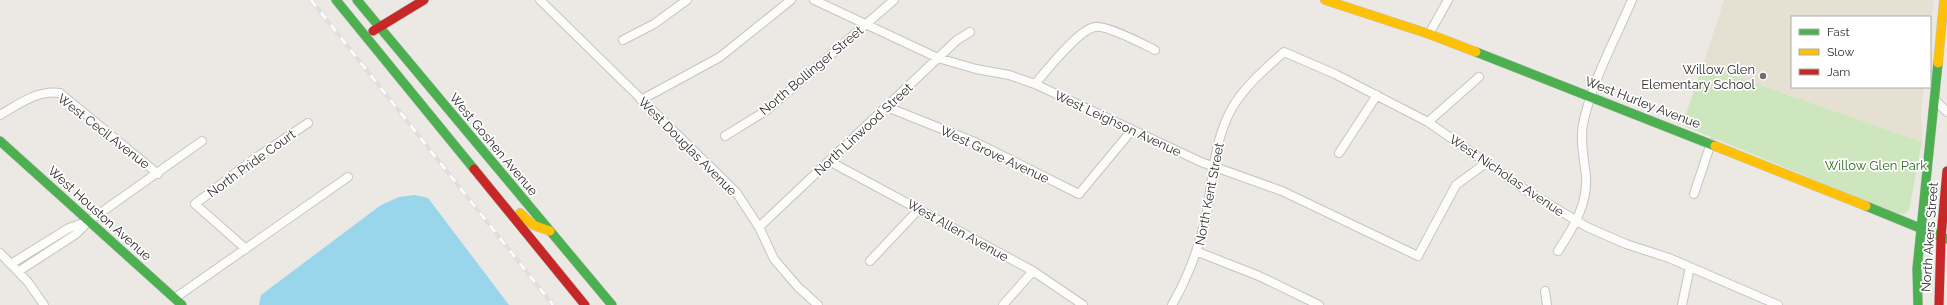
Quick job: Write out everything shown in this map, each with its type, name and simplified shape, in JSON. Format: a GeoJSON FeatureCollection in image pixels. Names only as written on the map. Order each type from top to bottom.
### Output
{"type":"FeatureCollection","features":[{"type":"Feature","properties":{"kind":"main road"},"geometry":{"type":"LineString","coordinates":[[336,0],[585,305]]}},
{"type":"Feature","properties":{"kind":"main road","name":"West Goshen Avenue"},"geometry":{"type":"LineString","coordinates":[[357,0],[612,305]]}},
{"type":"Feature","properties":{"kind":"main road"},"geometry":{"type":"LineString","coordinates":[[365,35],[380,28],[424,0]]}},
{"type":"Feature","properties":{"kind":"main road","name":"West Hurley Avenue"},"geometry":{"type":"LineString","coordinates":[[1325,0],[1429,34],[1592,96],[1944,238]]}},
{"type":"Feature","properties":{"kind":"main road","name":"North Akers Street"},"geometry":{"type":"LineString","coordinates":[[1918,305],[1916,270],[1919,228],[1935,100],[1944,0]]}},
{"type":"Feature","properties":{"kind":"main road","name":"West Houston Avenue"},"geometry":{"type":"LineString","coordinates":[[0,141],[182,305]]}},
{"type":"Feature","properties":{"kind":"main road","name":"North Akers Street"},"geometry":{"type":"LineString","coordinates":[[1939,305],[1947,171]]}},
{"type":"Feature","properties":{"kind":"main road"},"geometry":{"type":"LineString","coordinates":[[484,182],[494,183],[505,194],[527,222],[538,230],[550,231]]}},
{"type":"Feature","properties":{"kind":"street","name":"West Douglas Avenue"},"geometry":{"type":"LineString","coordinates":[[540,0],[736,192],[759,227],[774,259],[798,288],[818,305]]}},
{"type":"Feature","properties":{"kind":"street"},"geometry":{"type":"LineString","coordinates":[[623,40],[654,24],[687,0]]}},
{"type":"Feature","properties":{"kind":"street"},"geometry":{"type":"LineString","coordinates":[[641,100],[720,57],[791,0]]}},
{"type":"Feature","properties":{"kind":"street","name":"West Leighson Avenue"},"geometry":{"type":"LineString","coordinates":[[814,0],[938,58],[968,67],[1009,75],[1035,84],[1213,167],[1282,191],[1418,256],[1456,184],[1486,162]]}},
{"type":"Feature","properties":{"kind":"street","name":"North Bollinger Street"},"geometry":{"type":"LineString","coordinates":[[725,136],[767,110],[894,0]]}},
{"type":"Feature","properties":{"kind":"street"},"geometry":{"type":"LineString","coordinates":[[1429,34],[1448,0]]}},
{"type":"Feature","properties":{"kind":"street"},"geometry":{"type":"LineString","coordinates":[[1558,251],[1577,221],[1585,193],[1586,182],[1582,151],[1583,126],[1592,96],[1632,0]]}},
{"type":"Feature","properties":{"kind":"street"},"geometry":{"type":"LineString","coordinates":[[1035,84],[1073,43],[1091,28],[1102,28],[1155,50]]}},
{"type":"Feature","properties":{"kind":"street","name":"North Linwood Street"},"geometry":{"type":"LineString","coordinates":[[759,227],[957,40],[970,32]]}},
{"type":"Feature","properties":{"kind":"street","name":"West Nicholas Avenue"},"geometry":{"type":"LineString","coordinates":[[1284,52],[1335,74],[1428,122],[1527,191],[1577,221],[1609,237],[1690,267],[1778,305]]}},
{"type":"Feature","properties":{"kind":"street","name":"North Kent Street"},"geometry":{"type":"LineString","coordinates":[[1172,305],[1198,252],[1204,228],[1214,157],[1227,116],[1239,97],[1254,80],[1284,52]]}},
{"type":"Feature","properties":{"kind":"street"},"geometry":{"type":"LineString","coordinates":[[1428,122],[1479,76]]}},
{"type":"Feature","properties":{"kind":"street","name":"West Cecil Avenue"},"geometry":{"type":"LineString","coordinates":[[0,115],[36,95],[49,91],[60,93],[158,174]]}},
{"type":"Feature","properties":{"kind":"street"},"geometry":{"type":"LineString","coordinates":[[1339,153],[1377,95]]}},
{"type":"Feature","properties":{"kind":"street"},"geometry":{"type":"LineString","coordinates":[[1935,100],[1947,112]]}},
{"type":"Feature","properties":{"kind":"street","name":"West Grove Avenue"},"geometry":{"type":"LineString","coordinates":[[887,107],[977,143],[1079,194],[1132,130]]}},
{"type":"Feature","properties":{"kind":"street","name":"North Pride Court"},"geometry":{"type":"LineString","coordinates":[[246,249],[195,204],[254,159],[308,123]]}},
{"type":"Feature","properties":{"kind":"street"},"geometry":{"type":"LineString","coordinates":[[11,264],[69,228],[89,220],[158,174],[202,141]]}},
{"type":"Feature","properties":{"kind":"street"},"geometry":{"type":"LineString","coordinates":[[1694,194],[1711,143]]}},
{"type":"Feature","properties":{"kind":"street","name":"West Allen Avenue"},"geometry":{"type":"LineString","coordinates":[[829,161],[1033,271],[1083,305]]}},
{"type":"Feature","properties":{"kind":"street"},"geometry":{"type":"LineString","coordinates":[[175,298],[348,177]]}},
{"type":"Feature","properties":{"kind":"street"},"geometry":{"type":"LineString","coordinates":[[870,262],[919,209]]}},
{"type":"Feature","properties":{"kind":"street"},"geometry":{"type":"LineString","coordinates":[[19,271],[76,234],[89,220]]}},
{"type":"Feature","properties":{"kind":"street"},"geometry":{"type":"LineString","coordinates":[[1198,252],[1237,265],[1281,285],[1319,305]]}},
{"type":"Feature","properties":{"kind":"street"},"geometry":{"type":"LineString","coordinates":[[0,253],[19,271],[44,305]]}},
{"type":"Feature","properties":{"kind":"street"},"geometry":{"type":"LineString","coordinates":[[1682,305],[1690,267]]}},
{"type":"Feature","properties":{"kind":"street"},"geometry":{"type":"LineString","coordinates":[[1003,305],[1033,271]]}},
{"type":"Feature","properties":{"kind":"street"},"geometry":{"type":"LineString","coordinates":[[1545,291],[1547,305]]}},
{"type":"Feature","properties":{"kind":"shaded area","name":"Willow Glen Elementary School"},"geometry":{"type":"Polygon","coordinates":[[[1724,0],[1934,0],[1931,24],[1931,16],[1791,16],[1791,88],[1924,88],[1921,111],[1922,142],[1703,65],[1724,0]]]}},
{"type":"Feature","properties":{"kind":"green space","name":"Willow Glen Park"},"geometry":{"type":"Polygon","coordinates":[[[1703,65],[1922,142],[1909,210],[1904,214],[1895,213],[1682,125],[1703,65]]]}},
{"type":"Feature","properties":{"kind":"water"},"geometry":{"type":"Polygon","coordinates":[[[415,195],[428,198],[509,305],[259,305],[261,295],[381,205],[399,197],[415,195]]]}},
{"type":"Feature","properties":{"kind":"railway"},"geometry":{"type":"LineString","coordinates":[[311,0],[553,305]]}},
{"type":"Feature","properties":{"kind":"traffic: fast"},"geometry":{"type":"LineString","coordinates":[[336,0],[474,169]]}},
{"type":"Feature","properties":{"kind":"traffic: fast"},"geometry":{"type":"LineString","coordinates":[[357,0],[612,305]]}},
{"type":"Feature","properties":{"kind":"traffic: fast"},"geometry":{"type":"LineString","coordinates":[[1476,52],[1715,146]]}},
{"type":"Feature","properties":{"kind":"traffic: fast"},"geometry":{"type":"LineString","coordinates":[[1918,305],[1917,269],[1938,63]]}},
{"type":"Feature","properties":{"kind":"traffic: fast"},"geometry":{"type":"LineString","coordinates":[[0,141],[182,305]]}},
{"type":"Feature","properties":{"kind":"traffic: fast"},"geometry":{"type":"LineString","coordinates":[[1866,206],[1947,239]]}},
{"type":"Feature","properties":{"kind":"traffic: slow"},"geometry":{"type":"LineString","coordinates":[[1325,0],[1429,34],[1476,52]]}},
{"type":"Feature","properties":{"kind":"traffic: slow"},"geometry":{"type":"LineString","coordinates":[[1938,63],[1944,0]]}},
{"type":"Feature","properties":{"kind":"traffic: slow"},"geometry":{"type":"LineString","coordinates":[[1715,146],[1866,206]]}},
{"type":"Feature","properties":{"kind":"traffic: slow"},"geometry":{"type":"LineString","coordinates":[[520,213],[533,225],[550,231]]}},
{"type":"Feature","properties":{"kind":"traffic: jam"},"geometry":{"type":"LineString","coordinates":[[373,31],[424,0]]}},
{"type":"Feature","properties":{"kind":"traffic: jam"},"geometry":{"type":"LineString","coordinates":[[474,169],[585,305]]}},
{"type":"Feature","properties":{"kind":"traffic: jam"},"geometry":{"type":"LineString","coordinates":[[1939,305],[1941,237],[1947,171]]}},
{"type":"Feature","properties":{"kind":"place","name":"Willow Glen Elementary School"},"geometry":{"type":"Point","coordinates":[1763,76]}}]}
